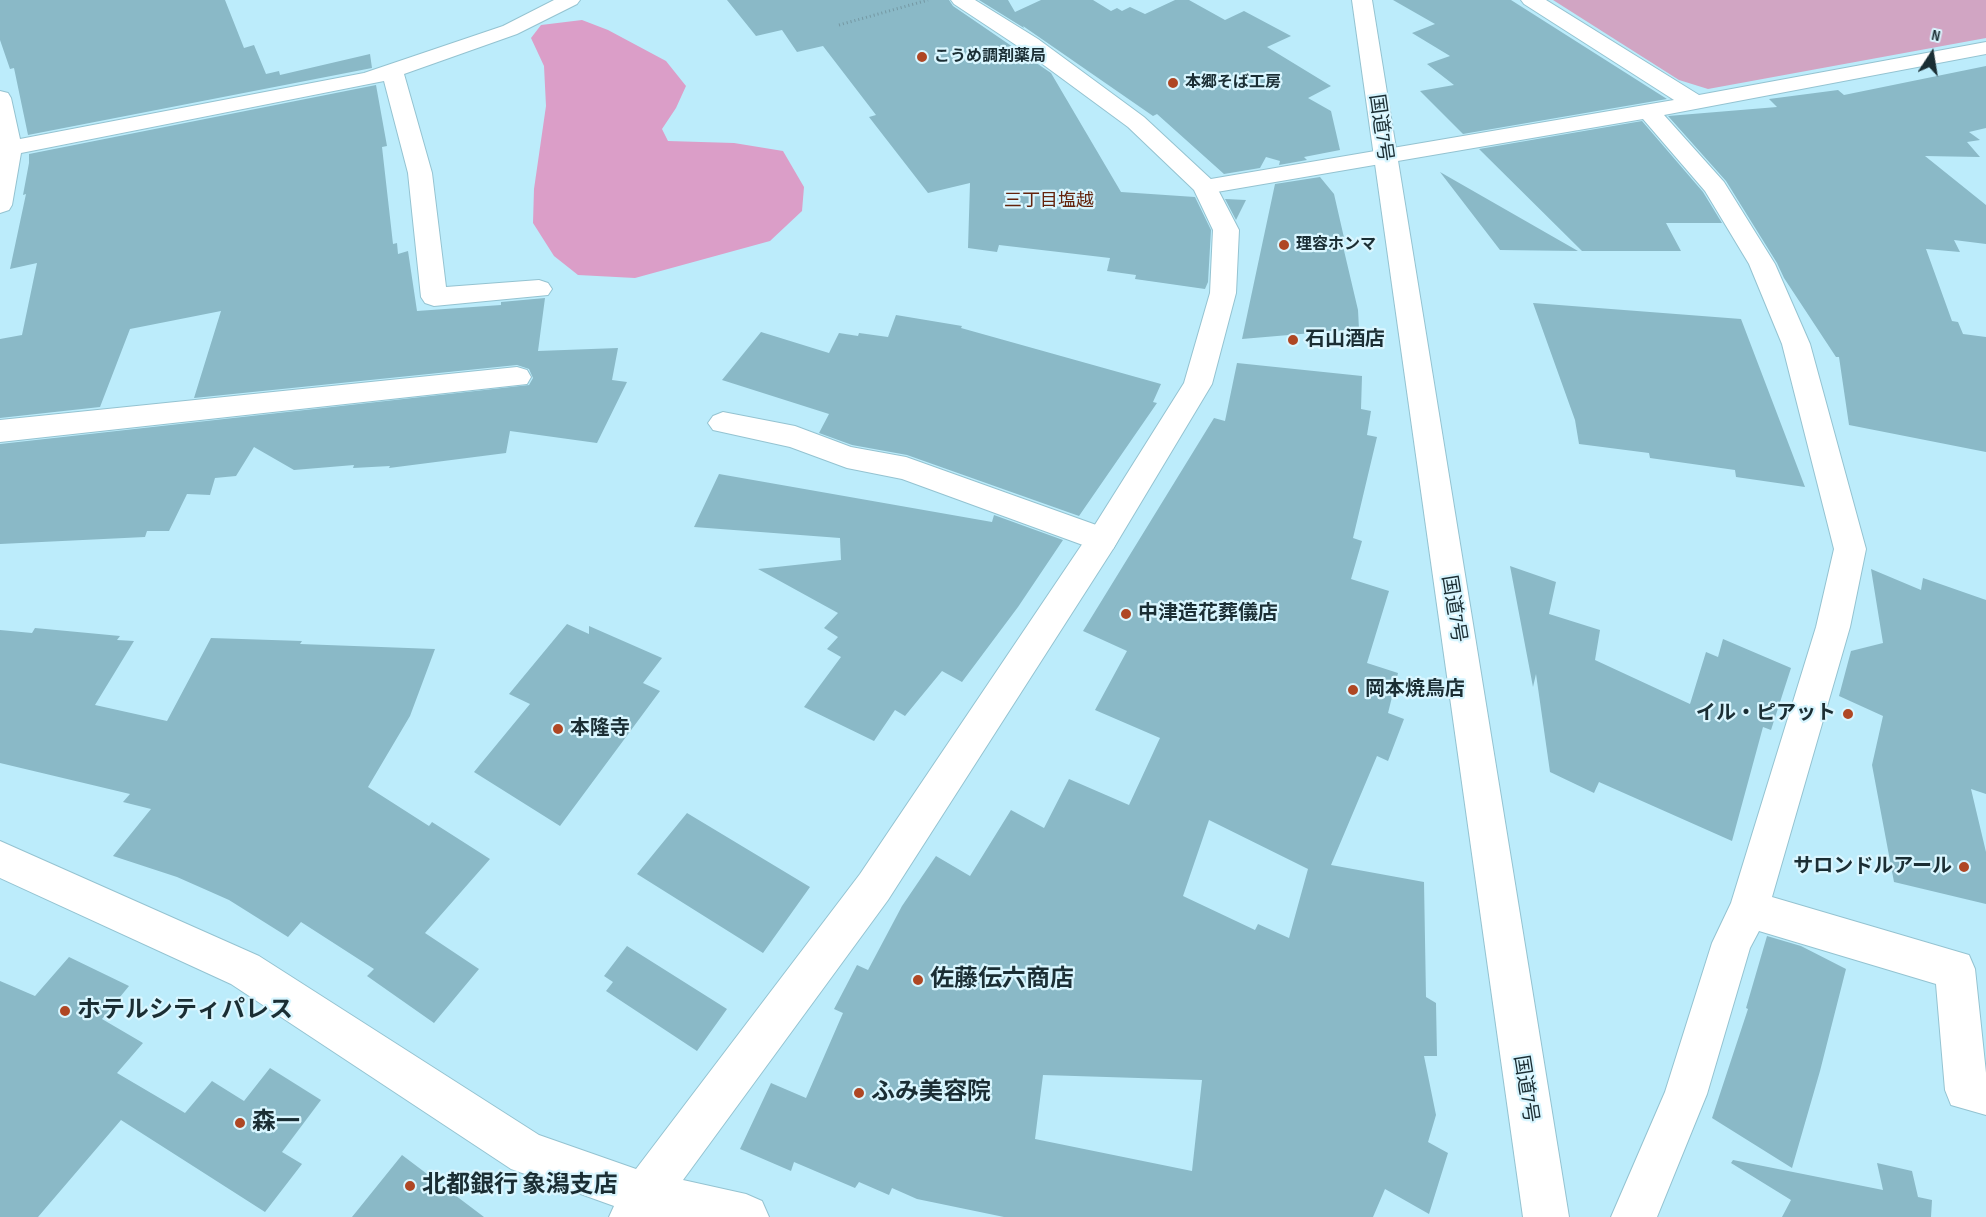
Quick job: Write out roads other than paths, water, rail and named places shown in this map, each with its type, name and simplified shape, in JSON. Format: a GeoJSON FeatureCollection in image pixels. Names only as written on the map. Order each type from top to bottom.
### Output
{"type":"FeatureCollection","features":[{"type":"Feature","properties":{"kind":"main road"},"geometry":{"type":"LineString","coordinates":[[10,148],[369,78],[510,30],[570,0]]}},
{"type":"Feature","properties":{"kind":"main road"},"geometry":{"type":"LineString","coordinates":[[638,1205],[874,887],[1102,540],[1198,384],[1223,293],[1226,230],[1205,187],[1136,122],[1030,44],[961,0]]}},
{"type":"Feature","properties":{"kind":"main road","name":"国道7号"},"geometry":{"type":"LineString","coordinates":[[1362,0],[1546,1217]]}},
{"type":"Feature","properties":{"kind":"main road"},"geometry":{"type":"LineString","coordinates":[[1531,0],[1695,103]]}},
{"type":"Feature","properties":{"kind":"main road"},"geometry":{"type":"LineString","coordinates":[[1205,187],[1695,103],[1986,48]]}},
{"type":"Feature","properties":{"kind":"main road"},"geometry":{"type":"LineString","coordinates":[[392,71],[420,173],[434,297],[538,289]]}},
{"type":"Feature","properties":{"kind":"main road"},"geometry":{"type":"LineString","coordinates":[[0,98],[10,148],[0,205]]}},
{"type":"Feature","properties":{"kind":"main road"},"geometry":{"type":"LineString","coordinates":[[1634,1217],[1686,1094],[1732,943],[1749,909],[1833,627],[1850,549],[1796,345],[1762,264],[1715,187],[1648,111]]}},
{"type":"Feature","properties":{"kind":"main road"},"geometry":{"type":"LineString","coordinates":[[0,431],[517,377]]}},
{"type":"Feature","properties":{"kind":"main road"},"geometry":{"type":"LineString","coordinates":[[723,423],[795,437],[847,457],[906,468],[1102,540]]}},
{"type":"Feature","properties":{"kind":"main road"},"geometry":{"type":"LineString","coordinates":[[0,859],[245,970],[528,1153],[638,1205],[746,1217]]}},
{"type":"Feature","properties":{"kind":"main road"},"geometry":{"type":"LineString","coordinates":[[1749,909],[1955,969],[1966,1090],[1986,1095]]}},
{"type":"Feature","properties":{"kind":"place","name":"こうめ調剤薬局"},"geometry":{"type":"Point","coordinates":[922,57]}},
{"type":"Feature","properties":{"kind":"place","name":"本郷そば工房"},"geometry":{"type":"Point","coordinates":[1173,83]}},
{"type":"Feature","properties":{"kind":"place","name":"理容ホンマ"},"geometry":{"type":"Point","coordinates":[1284,245]}},
{"type":"Feature","properties":{"kind":"place","name":"石山酒店"},"geometry":{"type":"Point","coordinates":[1293,340]}},
{"type":"Feature","properties":{"kind":"place","name":"中津造花葬儀店"},"geometry":{"type":"Point","coordinates":[1126,614]}},
{"type":"Feature","properties":{"kind":"place","name":"岡本焼鳥店"},"geometry":{"type":"Point","coordinates":[1353,690]}},
{"type":"Feature","properties":{"kind":"place","name":"イル・ピアット"},"geometry":{"type":"Point","coordinates":[1848,714]}},
{"type":"Feature","properties":{"kind":"place","name":"本隆寺"},"geometry":{"type":"Point","coordinates":[558,729]}},
{"type":"Feature","properties":{"kind":"place","name":"サロンドルアール"},"geometry":{"type":"Point","coordinates":[1964,867]}},
{"type":"Feature","properties":{"kind":"place","name":"佐藤伝六商店"},"geometry":{"type":"Point","coordinates":[918,980]}},
{"type":"Feature","properties":{"kind":"place","name":"ホテルシティパレス"},"geometry":{"type":"Point","coordinates":[65,1011]}},
{"type":"Feature","properties":{"kind":"place","name":"ふみ美容院"},"geometry":{"type":"Point","coordinates":[859,1093]}},
{"type":"Feature","properties":{"kind":"place","name":"森一"},"geometry":{"type":"Point","coordinates":[240,1123]}},
{"type":"Feature","properties":{"kind":"place","name":"北都銀行 象潟支店"},"geometry":{"type":"Point","coordinates":[410,1186]}},
{"type":"Feature","properties":{"kind":"district","name":"三丁目塩越"},"geometry":{"type":"Point","coordinates":[1049,201]}}]}
